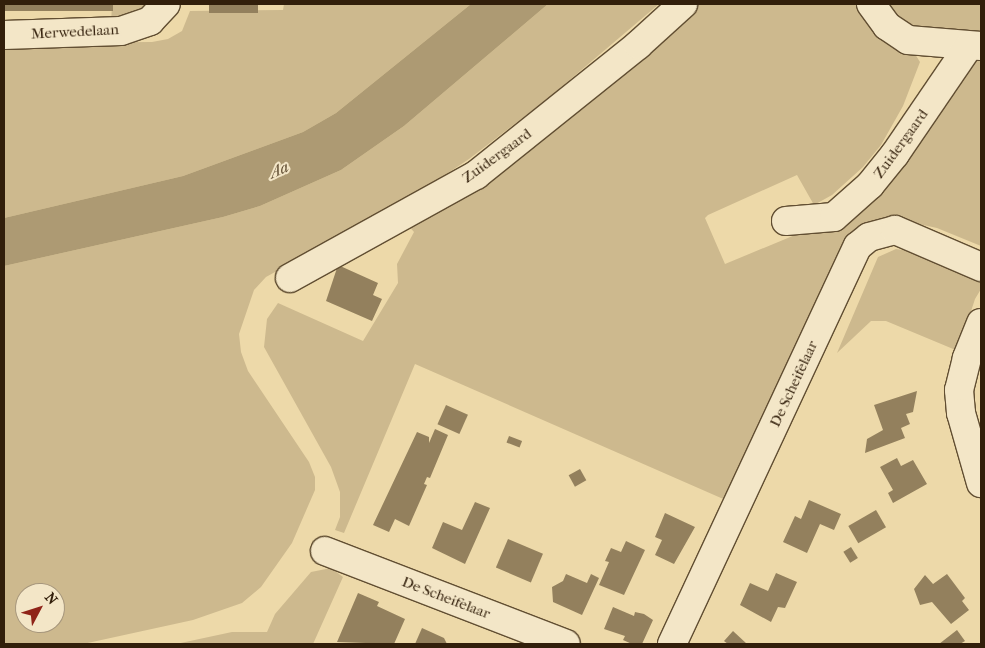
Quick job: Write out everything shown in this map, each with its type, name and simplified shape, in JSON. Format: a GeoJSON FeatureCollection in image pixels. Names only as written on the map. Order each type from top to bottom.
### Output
{"type":"FeatureCollection","features":[{"type":"Feature","properties":{"kind":"street","name":"Merwedelaan"},"geometry":{"type":"LineString","coordinates":[[4,35],[121,31],[150,21],[166,4]]}},
{"type":"Feature","properties":{"kind":"street","name":"Zuidergaard"},"geometry":{"type":"LineString","coordinates":[[290,278],[476,175],[638,46],[682,4]]}},
{"type":"Feature","properties":{"kind":"street","name":"Zuidergaard"},"geometry":{"type":"LineString","coordinates":[[871,4],[887,26],[908,40],[975,46]]}},
{"type":"Feature","properties":{"kind":"street","name":"Zuidergaard"},"geometry":{"type":"LineString","coordinates":[[786,221],[834,217],[870,186],[975,46]]}},
{"type":"Feature","properties":{"kind":"street","name":"De Scheifelaar"},"geometry":{"type":"LineString","coordinates":[[672,644],[858,246],[869,237],[895,230],[981,267]]}},
{"type":"Feature","properties":{"kind":"street"},"geometry":{"type":"LineString","coordinates":[[981,323],[967,358],[959,390],[961,413],[981,483]]}},
{"type":"Feature","properties":{"kind":"street","name":"De Scheifelaar"},"geometry":{"type":"LineString","coordinates":[[325,551],[566,644]]}},
{"type":"Feature","properties":{"kind":"shaded area"},"geometry":{"type":"Polygon","coordinates":[[[112,4],[165,4],[111,24],[112,4]]]}},
{"type":"Feature","properties":{"kind":"shaded area"},"geometry":{"type":"Polygon","coordinates":[[[284,4],[471,4],[336,113],[303,132],[183,176],[4,218],[4,43],[152,42],[168,39],[182,31],[190,11],[283,10],[284,4]]]}},
{"type":"Feature","properties":{"kind":"shaded area"},"geometry":{"type":"Polygon","coordinates":[[[548,4],[659,4],[546,100],[469,159],[418,193],[266,277],[254,290],[239,334],[241,352],[248,371],[309,462],[315,477],[315,490],[292,543],[261,587],[242,603],[193,620],[83,644],[4,644],[4,266],[223,217],[260,206],[341,170],[404,126],[548,4]]]}},
{"type":"Feature","properties":{"kind":"shaded area"},"geometry":{"type":"Polygon","coordinates":[[[681,4],[861,4],[908,43],[920,62],[903,106],[881,145],[863,167],[832,195],[814,205],[797,175],[705,218],[725,264],[819,225],[854,203],[939,74],[981,57],[981,246],[937,228],[891,218],[870,224],[737,505],[415,364],[344,533],[335,530],[340,517],[340,492],[331,467],[264,347],[267,319],[278,303],[363,341],[398,283],[397,264],[414,232],[406,223],[681,4]]]}},
{"type":"Feature","properties":{"kind":"shaded area"},"geometry":{"type":"Polygon","coordinates":[[[885,4],[981,4],[981,39],[946,36],[905,22],[885,4]]]}},
{"type":"Feature","properties":{"kind":"shaded area"},"geometry":{"type":"Polygon","coordinates":[[[896,249],[922,253],[981,277],[981,289],[975,299],[958,351],[886,321],[871,321],[837,353],[878,257],[896,249]]]}},
{"type":"Feature","properties":{"kind":"shaded area"},"geometry":{"type":"Polygon","coordinates":[[[331,568],[343,577],[313,644],[176,644],[232,632],[267,632],[275,614],[311,572],[331,568]]]}},
{"type":"Feature","properties":{"kind":"water","name":"Aa"},"geometry":{"type":"Polygon","coordinates":[[[471,4],[548,4],[404,126],[341,170],[260,206],[223,217],[4,266],[4,218],[183,176],[303,132],[336,113],[471,4]]]}},
{"type":"Feature","properties":{"kind":"building"},"geometry":{"type":"Polygon","coordinates":[[[4,4],[113,4],[113,11],[4,11],[4,4]]]}},
{"type":"Feature","properties":{"kind":"building"},"geometry":{"type":"Polygon","coordinates":[[[209,4],[258,4],[258,13],[209,13],[209,4]]]}},
{"type":"Feature","properties":{"kind":"building"},"geometry":{"type":"Polygon","coordinates":[[[338,265],[378,283],[373,295],[382,299],[372,321],[326,301],[338,265]]]}},
{"type":"Feature","properties":{"kind":"building"},"geometry":{"type":"Polygon","coordinates":[[[917,391],[913,412],[906,414],[910,424],[901,428],[905,438],[865,453],[867,439],[883,430],[874,405],[917,391]]]}},
{"type":"Feature","properties":{"kind":"building"},"geometry":{"type":"Polygon","coordinates":[[[446,405],[468,415],[459,434],[437,424],[446,405]]]}},
{"type":"Feature","properties":{"kind":"building"},"geometry":{"type":"Polygon","coordinates":[[[435,429],[448,435],[430,478],[427,477],[424,484],[427,485],[409,526],[395,519],[389,532],[373,525],[417,432],[429,437],[429,443],[435,429]]]}},
{"type":"Feature","properties":{"kind":"building"},"geometry":{"type":"Polygon","coordinates":[[[509,436],[522,441],[520,448],[506,443],[509,436]]]}},
{"type":"Feature","properties":{"kind":"building"},"geometry":{"type":"Polygon","coordinates":[[[897,458],[901,466],[913,460],[927,484],[893,503],[888,493],[893,490],[880,467],[897,458]]]}},
{"type":"Feature","properties":{"kind":"building"},"geometry":{"type":"Polygon","coordinates":[[[580,469],[586,480],[575,487],[569,475],[580,469]]]}},
{"type":"Feature","properties":{"kind":"building"},"geometry":{"type":"Polygon","coordinates":[[[809,500],[841,514],[834,530],[820,524],[807,553],[783,542],[795,516],[801,519],[809,500]]]}},
{"type":"Feature","properties":{"kind":"building"},"geometry":{"type":"Polygon","coordinates":[[[475,502],[490,508],[465,564],[432,548],[443,522],[462,530],[475,502]]]}},
{"type":"Feature","properties":{"kind":"building"},"geometry":{"type":"Polygon","coordinates":[[[876,510],[886,527],[858,543],[848,526],[876,510]]]}},
{"type":"Feature","properties":{"kind":"building"},"geometry":{"type":"Polygon","coordinates":[[[665,513],[695,527],[674,564],[655,555],[662,540],[655,537],[665,513]]]}},
{"type":"Feature","properties":{"kind":"building"},"geometry":{"type":"Polygon","coordinates":[[[508,539],[543,554],[531,582],[496,568],[508,539]]]}},
{"type":"Feature","properties":{"kind":"building"},"geometry":{"type":"Polygon","coordinates":[[[626,541],[645,550],[624,595],[599,585],[609,562],[605,561],[611,548],[621,552],[626,541]]]}},
{"type":"Feature","properties":{"kind":"building"},"geometry":{"type":"Polygon","coordinates":[[[851,547],[858,558],[850,563],[843,552],[851,547]]]}},
{"type":"Feature","properties":{"kind":"building"},"geometry":{"type":"Polygon","coordinates":[[[776,573],[797,582],[785,608],[778,607],[771,622],[740,605],[750,583],[768,591],[776,573]]]}},
{"type":"Feature","properties":{"kind":"building"},"geometry":{"type":"Polygon","coordinates":[[[566,574],[587,583],[591,574],[599,578],[582,615],[553,602],[552,587],[563,581],[566,574]]]}},
{"type":"Feature","properties":{"kind":"building"},"geometry":{"type":"Polygon","coordinates":[[[947,574],[965,598],[962,601],[969,610],[951,624],[932,602],[920,605],[914,589],[925,575],[933,584],[947,574]]]}},
{"type":"Feature","properties":{"kind":"building"},"geometry":{"type":"Polygon","coordinates":[[[358,593],[379,602],[377,606],[405,619],[394,644],[337,642],[358,593]]]}},
{"type":"Feature","properties":{"kind":"building"},"geometry":{"type":"Polygon","coordinates":[[[613,607],[634,616],[635,612],[644,614],[653,620],[642,644],[632,644],[623,640],[625,636],[604,629],[613,607]]]}},
{"type":"Feature","properties":{"kind":"building"},"geometry":{"type":"Polygon","coordinates":[[[422,628],[444,638],[447,644],[415,644],[422,628]]]}},
{"type":"Feature","properties":{"kind":"building"},"geometry":{"type":"Polygon","coordinates":[[[957,630],[965,641],[960,644],[939,644],[957,630]]]}},
{"type":"Feature","properties":{"kind":"building"},"geometry":{"type":"Polygon","coordinates":[[[733,631],[747,644],[728,644],[724,641],[733,631]]]}}]}
